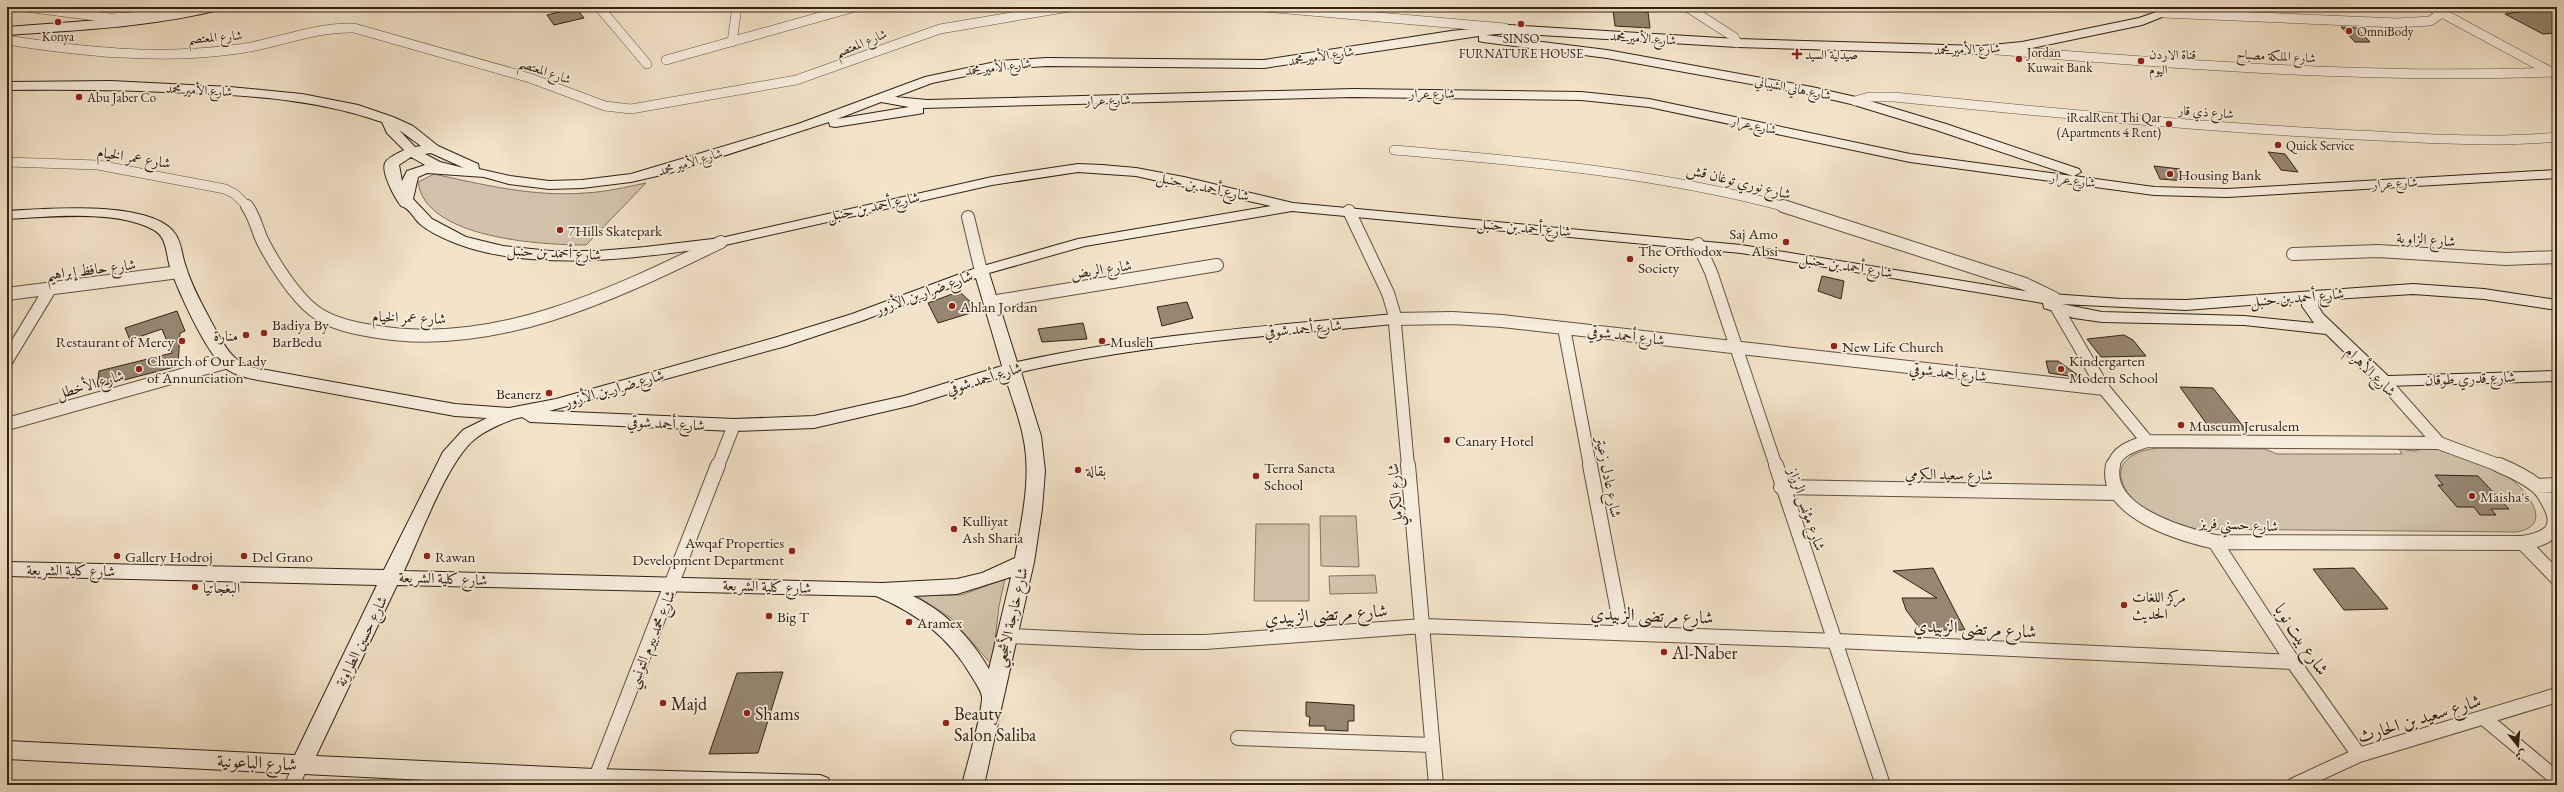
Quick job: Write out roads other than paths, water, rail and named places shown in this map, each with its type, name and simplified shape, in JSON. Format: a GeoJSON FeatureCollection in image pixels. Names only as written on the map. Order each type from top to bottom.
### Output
{"type":"FeatureCollection","features":[{"type":"Feature","properties":{"kind":"street"},"geometry":{"type":"LineString","coordinates":[[26,7],[56,9],[110,18],[152,15],[200,7]]}},
{"type":"Feature","properties":{"kind":"street"},"geometry":{"type":"LineString","coordinates":[[7,31],[149,21],[219,7]]}},
{"type":"Feature","properties":{"kind":"street"},"geometry":{"type":"LineString","coordinates":[[599,7],[647,64]]}},
{"type":"Feature","properties":{"kind":"street"},"geometry":{"type":"LineString","coordinates":[[732,42],[737,7]]}},
{"type":"Feature","properties":{"kind":"street"},"geometry":{"type":"LineString","coordinates":[[666,60],[855,7]]}},
{"type":"Feature","properties":{"kind":"street","name":"شارع المعتصم"},"geometry":{"type":"LineString","coordinates":[[7,40],[86,49],[202,53],[255,46],[336,28],[354,28],[530,78],[605,106],[631,109],[789,82],[817,74],[906,39],[940,29],[1069,7]]}},
{"type":"Feature","properties":{"kind":"street"},"geometry":{"type":"LineString","coordinates":[[1264,7],[1509,29]]}},
{"type":"Feature","properties":{"kind":"street"},"geometry":{"type":"LineString","coordinates":[[1688,7],[1734,37],[1737,43]]}},
{"type":"Feature","properties":{"kind":"street"},"geometry":{"type":"LineString","coordinates":[[2431,7],[2555,72]]}},
{"type":"Feature","properties":{"kind":"street"},"geometry":{"type":"LineString","coordinates":[[2165,10],[2219,17],[2398,23],[2430,21],[2442,13]]}},
{"type":"Feature","properties":{"kind":"street","name":"شارع الأمير محمد"},"geometry":{"type":"LineString","coordinates":[[420,149],[485,174],[509,180],[549,185],[615,180],[665,170],[803,127],[886,95],[940,77],[983,67],[1016,63],[1264,64],[1451,35],[1509,29],[1737,43],[1920,50],[1995,50],[2142,20],[2165,10]]}},
{"type":"Feature","properties":{"kind":"street","name":"شارع هاني الشيباني"},"geometry":{"type":"LineString","coordinates":[[1451,35],[1607,54],[1771,83],[1855,101],[1948,129],[2052,172],[2123,187]]}},
{"type":"Feature","properties":{"kind":"street","name":"شارع الملكة مصباح"},"geometry":{"type":"LineString","coordinates":[[1995,50],[2308,71],[2396,74],[2555,72]]}},
{"type":"Feature","properties":{"kind":"street"},"geometry":{"type":"LineString","coordinates":[[940,77],[933,93],[944,103]]}},
{"type":"Feature","properties":{"kind":"street","name":"شارع الأمير محمد"},"geometry":{"type":"LineString","coordinates":[[7,86],[82,84],[230,91],[302,98],[353,108],[390,125],[420,149],[435,165],[457,172],[485,174]]}},
{"type":"Feature","properties":{"kind":"street","name":"شارع عرار"},"geometry":{"type":"LineString","coordinates":[[886,95],[911,104],[1353,93],[1486,93],[1581,96],[1649,103],[1917,159],[2052,172]]}},
{"type":"Feature","properties":{"kind":"street","name":"شارع ذي قار"},"geometry":{"type":"LineString","coordinates":[[1855,101],[1869,97],[1894,97],[2094,117],[2336,134],[2498,140],[2557,137]]}},
{"type":"Feature","properties":{"kind":"street"},"geometry":{"type":"LineString","coordinates":[[803,127],[944,103]]}},
{"type":"Feature","properties":{"kind":"street","name":"شارع أحمد بن حنبل"},"geometry":{"type":"LineString","coordinates":[[390,125],[392,162],[390,168],[406,203],[423,221],[450,236],[466,242],[512,251],[571,256],[621,254],[721,242],[992,181],[1078,168],[1136,172],[1293,207],[1698,244],[1806,258],[2037,298],[2119,317],[2264,321],[2329,330]]}},
{"type":"Feature","properties":{"kind":"street"},"geometry":{"type":"LineString","coordinates":[[392,162],[420,149]]}},
{"type":"Feature","properties":{"kind":"street"},"geometry":{"type":"LineString","coordinates":[[396,184],[420,149]]}},
{"type":"Feature","properties":{"kind":"street","name":"شارع نوري توغان قش"},"geometry":{"type":"LineString","coordinates":[[1394,150],[1507,159],[1638,175],[1751,197],[2025,284],[2055,303]]}},
{"type":"Feature","properties":{"kind":"street","name":"شارع عمر الخيام"},"geometry":{"type":"LineString","coordinates":[[7,162],[98,166],[225,189],[238,194],[251,210],[267,250],[312,309],[338,323],[370,332],[440,335],[490,330],[535,320],[634,284],[721,242]]}},
{"type":"Feature","properties":{"kind":"street"},"geometry":{"type":"LineString","coordinates":[[406,203],[408,183],[411,176],[416,172],[435,168],[457,172]]}},
{"type":"Feature","properties":{"kind":"street","name":"شارع عرار"},"geometry":{"type":"LineString","coordinates":[[2123,187],[2188,193],[2227,193],[2557,174]]}},
{"type":"Feature","properties":{"kind":"street","name":"شارع ضرار بن الأزور"},"geometry":{"type":"LineString","coordinates":[[7,215],[96,214],[144,222],[160,227],[170,236],[179,272],[215,344],[228,362],[253,374],[455,410],[509,414],[577,398],[780,342],[858,317],[981,271],[1083,242],[1293,207]]}},
{"type":"Feature","properties":{"kind":"street","name":"شارع الكرملي"},"geometry":{"type":"LineString","coordinates":[[1349,211],[1388,293],[1394,319],[1423,626],[1436,785]]}},
{"type":"Feature","properties":{"kind":"street","name":"شارع خارجة الأشجعي"},"geometry":{"type":"LineString","coordinates":[[968,217],[981,271],[1032,436],[1035,456],[1033,510],[1024,562],[1009,636],[992,695],[973,785]]}},
{"type":"Feature","properties":{"kind":"street","name":"شارع مؤنس الرزاز"},"geometry":{"type":"LineString","coordinates":[[1698,244],[1711,272],[1782,487],[1837,641],[1883,785]]}},
{"type":"Feature","properties":{"kind":"street","name":"شارع الزاوية"},"geometry":{"type":"LineString","coordinates":[[2293,254],[2378,251],[2506,259],[2557,257]]}},
{"type":"Feature","properties":{"kind":"street","name":"شارع الربض"},"geometry":{"type":"LineString","coordinates":[[991,302],[1217,265]]}},
{"type":"Feature","properties":{"kind":"street","name":"شارع حافظ إبراهيم"},"geometry":{"type":"LineString","coordinates":[[7,294],[179,272]]}},
{"type":"Feature","properties":{"kind":"street"},"geometry":{"type":"LineString","coordinates":[[7,360],[50,289]]}},
{"type":"Feature","properties":{"kind":"street","name":"شارع أحمد بن حنبل"},"geometry":{"type":"LineString","coordinates":[[2055,303],[2186,305],[2413,290],[2484,294],[2557,305]]}},
{"type":"Feature","properties":{"kind":"street","name":"شارع الأهرام"},"geometry":{"type":"LineString","coordinates":[[2310,296],[2310,306],[2317,317],[2384,381],[2439,443]]}},
{"type":"Feature","properties":{"kind":"street"},"geometry":{"type":"LineString","coordinates":[[2055,303],[2104,389],[2147,441]]}},
{"type":"Feature","properties":{"kind":"street"},"geometry":{"type":"LineString","coordinates":[[2186,305],[2197,319]]}},
{"type":"Feature","properties":{"kind":"street","name":"شارع أحمد شوقي"},"geometry":{"type":"LineString","coordinates":[[509,414],[734,426],[787,425],[827,420],[907,401],[1011,369],[1133,345],[1394,319],[1477,319],[2104,389]]}},
{"type":"Feature","properties":{"kind":"street","name":"شارع عادل زعيتر"},"geometry":{"type":"LineString","coordinates":[[1564,328],[1622,632]]}},
{"type":"Feature","properties":{"kind":"street","name":"شارع الأخطل"},"geometry":{"type":"LineString","coordinates":[[7,424],[228,362]]}},
{"type":"Feature","properties":{"kind":"street","name":"شارع قدري طوقان"},"geometry":{"type":"LineString","coordinates":[[2384,381],[2557,376]]}},
{"type":"Feature","properties":{"kind":"street"},"geometry":{"type":"LineString","coordinates":[[570,418],[566,414],[565,408],[577,398]]}},
{"type":"Feature","properties":{"kind":"street","name":"شارع حسين الطراونة"},"geometry":{"type":"LineString","coordinates":[[292,785],[392,576],[456,447],[477,428],[509,414]]}},
{"type":"Feature","properties":{"kind":"street","name":"شارع محمد بيرم التونسي"},"geometry":{"type":"LineString","coordinates":[[594,782],[734,426]]}},
{"type":"Feature","properties":{"kind":"street","name":"شارع حسني فريز"},"geometry":{"type":"LineString","coordinates":[[2147,441],[2439,443],[2496,462],[2537,486],[2549,501],[2556,522],[2552,531],[2539,540],[2523,543],[2215,542],[2189,537],[2161,526],[2116,493],[2111,476],[2113,460],[2121,451],[2147,441]]}},
{"type":"Feature","properties":{"kind":"street"},"geometry":{"type":"LineString","coordinates":[[2537,486],[2557,485]]}},
{"type":"Feature","properties":{"kind":"street","name":"شارع سعيد الكرمي"},"geometry":{"type":"LineString","coordinates":[[1782,487],[2116,493]]}},
{"type":"Feature","properties":{"kind":"street","name":"شارع بيت نوبا"},"geometry":{"type":"LineString","coordinates":[[2215,542],[2293,662],[2359,755]]}},
{"type":"Feature","properties":{"kind":"street"},"geometry":{"type":"LineString","coordinates":[[2523,543],[2557,578]]}},
{"type":"Feature","properties":{"kind":"street","name":"شارع كلية الشريعة"},"geometry":{"type":"LineString","coordinates":[[7,569],[392,576],[878,589],[965,587],[989,580],[1024,562]]}},
{"type":"Feature","properties":{"kind":"street","name":"شارع كلية الشريعة"},"geometry":{"type":"LineString","coordinates":[[878,589],[919,608],[946,625],[966,647],[992,695]]}},
{"type":"Feature","properties":{"kind":"street","name":"شارع مرتضى الزبيدي"},"geometry":{"type":"LineString","coordinates":[[1009,636],[1141,642],[1205,642],[1423,626],[1622,632],[2293,662]]}},
{"type":"Feature","properties":{"kind":"street","name":"شارع سعيد بن الحارث"},"geometry":{"type":"LineString","coordinates":[[2294,785],[2359,755],[2485,719],[2557,695]]}},
{"type":"Feature","properties":{"kind":"street"},"geometry":{"type":"LineString","coordinates":[[2485,719],[2557,779]]}},
{"type":"Feature","properties":{"kind":"street"},"geometry":{"type":"LineString","coordinates":[[1238,738],[1432,745]]}},
{"type":"Feature","properties":{"kind":"street","name":"شارع الباعونية"},"geometry":{"type":"LineString","coordinates":[[7,750],[594,782],[820,785]]}},
{"type":"Feature","properties":{"kind":"place","name":"Konya"},"geometry":{"type":"Point","coordinates":[58,22]}},
{"type":"Feature","properties":{"kind":"place","name":"SINSO FURNATURE HOUSE"},"geometry":{"type":"Point","coordinates":[1521,24]}},
{"type":"Feature","properties":{"kind":"place","name":"OmniBody"},"geometry":{"type":"Point","coordinates":[2349,31]}},
{"type":"Feature","properties":{"kind":"place","name":"صيدلية السيد"},"geometry":{"type":"Point","coordinates":[1797,54]}},
{"type":"Feature","properties":{"kind":"place","name":"Jordan Kuwait Bank"},"geometry":{"type":"Point","coordinates":[2019,59]}},
{"type":"Feature","properties":{"kind":"place","name":"قناة الاردن اليوم"},"geometry":{"type":"Point","coordinates":[2141,61]}},
{"type":"Feature","properties":{"kind":"place","name":"Abu Jaber Co"},"geometry":{"type":"Point","coordinates":[79,97]}},
{"type":"Feature","properties":{"kind":"place","name":"iRealRent Thi Qar (Apartments 4 Rent)"},"geometry":{"type":"Point","coordinates":[2169,124]}},
{"type":"Feature","properties":{"kind":"place","name":"Quick Service"},"geometry":{"type":"Point","coordinates":[2278,145]}},
{"type":"Feature","properties":{"kind":"place","name":"Housing Bank"},"geometry":{"type":"Point","coordinates":[2170,174]}},
{"type":"Feature","properties":{"kind":"place","name":"7Hills Skatepark"},"geometry":{"type":"Point","coordinates":[560,230]}},
{"type":"Feature","properties":{"kind":"place","name":"Saj Amo Absi"},"geometry":{"type":"Point","coordinates":[1786,242]}},
{"type":"Feature","properties":{"kind":"place","name":"The Orthodox Society"},"geometry":{"type":"Point","coordinates":[1630,259]}},
{"type":"Feature","properties":{"kind":"place","name":"Ahlan Jordan"},"geometry":{"type":"Point","coordinates":[952,306]}},
{"type":"Feature","properties":{"kind":"place","name":"Badiya By BarBedu"},"geometry":{"type":"Point","coordinates":[264,333]}},
{"type":"Feature","properties":{"kind":"place","name":"منارة"},"geometry":{"type":"Point","coordinates":[246,335]}},
{"type":"Feature","properties":{"kind":"place","name":"Restaurant of Mercy"},"geometry":{"type":"Point","coordinates":[182,341]}},
{"type":"Feature","properties":{"kind":"place","name":"Musleh"},"geometry":{"type":"Point","coordinates":[1102,341]}},
{"type":"Feature","properties":{"kind":"place","name":"New Life Church"},"geometry":{"type":"Point","coordinates":[1834,346]}},
{"type":"Feature","properties":{"kind":"place","name":"Church of Our Lady of Annunciation"},"geometry":{"type":"Point","coordinates":[139,369]}},
{"type":"Feature","properties":{"kind":"place","name":"Kindergarten Modern School"},"geometry":{"type":"Point","coordinates":[2061,369]}},
{"type":"Feature","properties":{"kind":"place","name":"Beanerz"},"geometry":{"type":"Point","coordinates":[549,393]}},
{"type":"Feature","properties":{"kind":"place","name":"Museum Jerusalem"},"geometry":{"type":"Point","coordinates":[2181,425]}},
{"type":"Feature","properties":{"kind":"place","name":"Canary Hotel"},"geometry":{"type":"Point","coordinates":[1447,440]}},
{"type":"Feature","properties":{"kind":"place","name":"بقالة"},"geometry":{"type":"Point","coordinates":[1078,470]}},
{"type":"Feature","properties":{"kind":"place","name":"Terra Sancta School"},"geometry":{"type":"Point","coordinates":[1256,476]}},
{"type":"Feature","properties":{"kind":"place","name":"Maisha's"},"geometry":{"type":"Point","coordinates":[2472,496]}},
{"type":"Feature","properties":{"kind":"place","name":"Kulliyat Ash Sharia"},"geometry":{"type":"Point","coordinates":[954,529]}},
{"type":"Feature","properties":{"kind":"place","name":"Awqaf Properties Development Department"},"geometry":{"type":"Point","coordinates":[792,551]}},
{"type":"Feature","properties":{"kind":"place","name":"Gallery Hodroj"},"geometry":{"type":"Point","coordinates":[117,556]}},
{"type":"Feature","properties":{"kind":"place","name":"Del Grano"},"geometry":{"type":"Point","coordinates":[244,556]}},
{"type":"Feature","properties":{"kind":"place","name":"Rawan"},"geometry":{"type":"Point","coordinates":[427,556]}},
{"type":"Feature","properties":{"kind":"place","name":"البغجاتيا"},"geometry":{"type":"Point","coordinates":[195,587]}},
{"type":"Feature","properties":{"kind":"place","name":"مركز اللغات الحديث"},"geometry":{"type":"Point","coordinates":[2124,605]}},
{"type":"Feature","properties":{"kind":"place","name":"Big T"},"geometry":{"type":"Point","coordinates":[769,616]}},
{"type":"Feature","properties":{"kind":"place","name":"Aramex"},"geometry":{"type":"Point","coordinates":[909,622]}},
{"type":"Feature","properties":{"kind":"place","name":"Al-Naber"},"geometry":{"type":"Point","coordinates":[1664,652]}},
{"type":"Feature","properties":{"kind":"place","name":"Majd"},"geometry":{"type":"Point","coordinates":[663,703]}},
{"type":"Feature","properties":{"kind":"place","name":"Shams"},"geometry":{"type":"Point","coordinates":[747,713]}},
{"type":"Feature","properties":{"kind":"place","name":"Beauty Salon Saliba"},"geometry":{"type":"Point","coordinates":[946,723]}}]}
